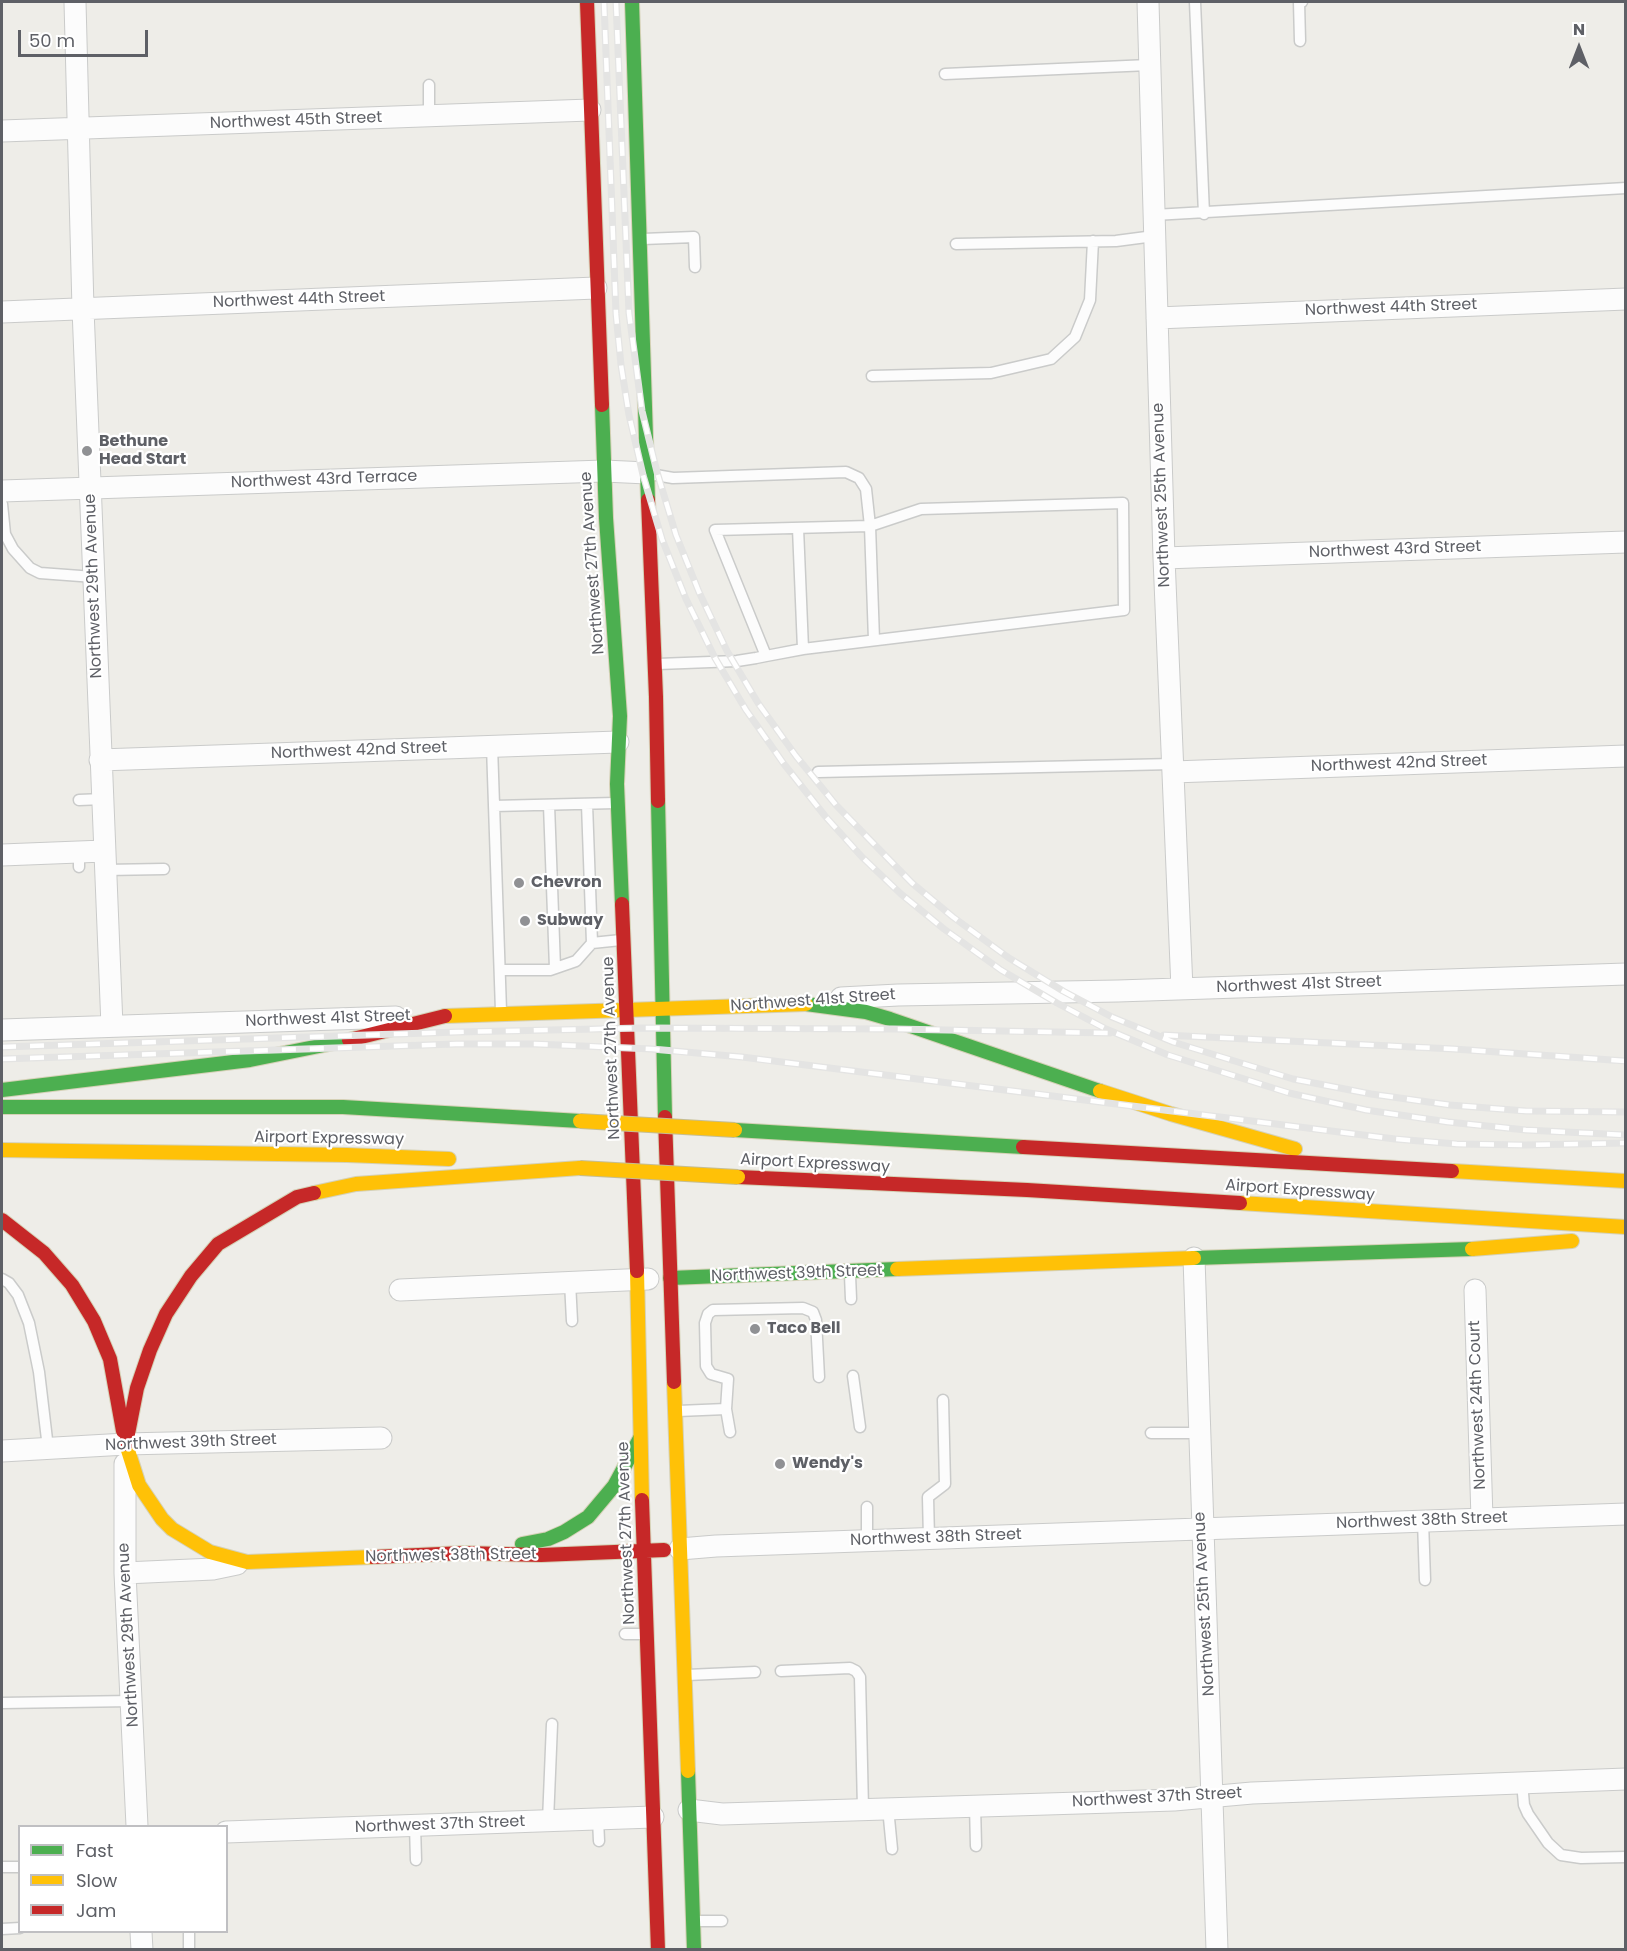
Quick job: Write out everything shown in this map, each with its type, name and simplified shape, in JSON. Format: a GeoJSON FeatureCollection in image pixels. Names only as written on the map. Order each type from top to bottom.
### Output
{"type":"FeatureCollection","features":[{"type":"Feature","properties":{"kind":"main road","name":"Northwest 27th Avenue"},"geometry":{"type":"LineString","coordinates":[[587,2],[600,112],[596,288],[604,471],[624,748],[618,803],[637,1279],[657,1950]]}},
{"type":"Feature","properties":{"kind":"main road"},"geometry":{"type":"LineString","coordinates":[[632,2],[655,664],[661,1008],[684,1675],[681,1804],[694,1950]]}},
{"type":"Feature","properties":{"kind":"main road"},"geometry":{"type":"LineString","coordinates":[[624,123],[636,143]]}},
{"type":"Feature","properties":{"kind":"main road"},"geometry":{"type":"LineString","coordinates":[[624,748],[656,697]]}},
{"type":"Feature","properties":{"kind":"main road"},"geometry":{"type":"LineString","coordinates":[[642,787],[657,811]]}},
{"type":"Feature","properties":{"kind":"main road"},"geometry":{"type":"LineString","coordinates":[[806,1004],[866,1012],[890,1019],[1052,1076],[1171,1114],[1361,1166]]}},
{"type":"Feature","properties":{"kind":"main road","name":"Northwest 41st Street"},"geometry":{"type":"LineString","coordinates":[[445,1016],[806,1004]]}},
{"type":"Feature","properties":{"kind":"main road"},"geometry":{"type":"LineString","coordinates":[[2,1090],[250,1060],[333,1044],[445,1016]]}},
{"type":"Feature","properties":{"kind":"main road","name":"Airport Expressway"},"geometry":{"type":"LineString","coordinates":[[2,1107],[343,1107],[1626,1181]]}},
{"type":"Feature","properties":{"kind":"main road","name":"Airport Expressway"},"geometry":{"type":"LineString","coordinates":[[2,1150],[347,1155],[463,1160]]}},
{"type":"Feature","properties":{"kind":"main road","name":"Airport Expressway"},"geometry":{"type":"LineString","coordinates":[[487,1161],[738,1177],[1027,1190],[1626,1227]]}},
{"type":"Feature","properties":{"kind":"main road"},"geometry":{"type":"LineString","coordinates":[[126,1444],[137,1388],[166,1314],[191,1276],[218,1244],[256,1220],[297,1197],[356,1184],[580,1168]]}},
{"type":"Feature","properties":{"kind":"main road","name":"Northwest 38th Street"},"geometry":{"type":"LineString","coordinates":[[2,1220],[44,1253],[72,1285],[94,1321],[110,1359],[126,1444],[145,1496],[171,1529],[210,1552],[247,1562],[464,1553],[541,1555],[680,1549]]}},
{"type":"Feature","properties":{"kind":"main road","name":"Northwest 39th Street"},"geometry":{"type":"LineString","coordinates":[[670,1278],[984,1270],[1194,1258],[1478,1249],[1626,1237]]}},
{"type":"Feature","properties":{"kind":"main road"},"geometry":{"type":"LineString","coordinates":[[464,1553],[535,1542],[576,1525],[588,1517],[604,1500],[620,1476],[640,1437]]}},
{"type":"Feature","properties":{"kind":"main road"},"geometry":{"type":"LineString","coordinates":[[650,1748],[668,1778]]}},
{"type":"Feature","properties":{"kind":"street","name":"Northwest 29th Avenue"},"geometry":{"type":"LineString","coordinates":[[75,2],[83,309],[112,1026]]}},
{"type":"Feature","properties":{"kind":"street","name":"Northwest 25th Avenue"},"geometry":{"type":"LineString","coordinates":[[1148,2],[1164,558],[1182,989]]}},
{"type":"Feature","properties":{"kind":"street","name":"Northwest 45th Street"},"geometry":{"type":"LineString","coordinates":[[2,131],[600,112]]}},
{"type":"Feature","properties":{"kind":"street","name":"Northwest 44th Street"},"geometry":{"type":"LineString","coordinates":[[2,312],[596,288]]}},
{"type":"Feature","properties":{"kind":"street","name":"Northwest 44th Street"},"geometry":{"type":"LineString","coordinates":[[1156,318],[1626,299]]}},
{"type":"Feature","properties":{"kind":"street","name":"Northwest 43rd Terrace"},"geometry":{"type":"LineString","coordinates":[[2,491],[604,471],[647,473]]}},
{"type":"Feature","properties":{"kind":"street","name":"Northwest 43rd Street"},"geometry":{"type":"LineString","coordinates":[[1164,558],[1626,542]]}},
{"type":"Feature","properties":{"kind":"street","name":"Northwest 42nd Street"},"geometry":{"type":"LineString","coordinates":[[100,760],[492,746],[624,748]]}},
{"type":"Feature","properties":{"kind":"street","name":"Northwest 42nd Street"},"geometry":{"type":"LineString","coordinates":[[1173,768],[1626,756]]}},
{"type":"Feature","properties":{"kind":"street"},"geometry":{"type":"LineString","coordinates":[[2,855],[104,860]]}},
{"type":"Feature","properties":{"kind":"street","name":"Northwest 41st Street"},"geometry":{"type":"LineString","coordinates":[[806,1004],[851,996],[1182,989],[1626,974]]}},
{"type":"Feature","properties":{"kind":"street","name":"Northwest 41st Street"},"geometry":{"type":"LineString","coordinates":[[2,1029],[445,1016]]}},
{"type":"Feature","properties":{"kind":"street","name":"Northwest 25th Avenue"},"geometry":{"type":"LineString","coordinates":[[1194,1258],[1218,1950]]}},
{"type":"Feature","properties":{"kind":"street","name":"Northwest 39th Street"},"geometry":{"type":"LineString","coordinates":[[400,1290],[670,1278]]}},
{"type":"Feature","properties":{"kind":"street","name":"Northwest 24th Court"},"geometry":{"type":"LineString","coordinates":[[1475,1290],[1482,1519]]}},
{"type":"Feature","properties":{"kind":"street","name":"Northwest 39th Street"},"geometry":{"type":"LineString","coordinates":[[2,1450],[126,1444],[381,1438]]}},
{"type":"Feature","properties":{"kind":"street","name":"Northwest 29th Avenue"},"geometry":{"type":"LineString","coordinates":[[126,1444],[123,1506],[137,1825]]}},
{"type":"Feature","properties":{"kind":"street","name":"Northwest 38th Street"},"geometry":{"type":"LineString","coordinates":[[680,1549],[716,1545],[1626,1514]]}},
{"type":"Feature","properties":{"kind":"street","name":"Northwest 38th Street"},"geometry":{"type":"LineString","coordinates":[[125,1573],[213,1569],[247,1562]]}},
{"type":"Feature","properties":{"kind":"street","name":"Northwest 37th Street"},"geometry":{"type":"LineString","coordinates":[[681,1804],[722,1814],[1174,1800],[1213,1796],[1626,1779]]}},
{"type":"Feature","properties":{"kind":"street","name":"Northwest 37th Street"},"geometry":{"type":"LineString","coordinates":[[228,1832],[653,1817]]}},
{"type":"Feature","properties":{"kind":"street"},"geometry":{"type":"LineString","coordinates":[[141,1933],[142,1950]]}},
{"type":"Feature","properties":{"kind":"lane"},"geometry":{"type":"LineString","coordinates":[[1195,2],[1204,214]]}},
{"type":"Feature","properties":{"kind":"lane"},"geometry":{"type":"LineString","coordinates":[[1300,41],[1299,2],[1302,2]]}},
{"type":"Feature","properties":{"kind":"lane"},"geometry":{"type":"LineString","coordinates":[[945,74],[1149,65]]}},
{"type":"Feature","properties":{"kind":"lane"},"geometry":{"type":"LineString","coordinates":[[429,85],[429,117]]}},
{"type":"Feature","properties":{"kind":"lane"},"geometry":{"type":"LineString","coordinates":[[956,244],[1116,241],[1154,226],[1204,214],[1626,188]]}},
{"type":"Feature","properties":{"kind":"lane"},"geometry":{"type":"LineString","coordinates":[[640,239],[694,237],[695,267]]}},
{"type":"Feature","properties":{"kind":"lane"},"geometry":{"type":"LineString","coordinates":[[872,376],[991,373],[1051,359],[1075,337],[1090,300],[1093,241]]}},
{"type":"Feature","properties":{"kind":"lane"},"geometry":{"type":"LineString","coordinates":[[647,473],[673,478],[846,472],[859,478],[866,489],[870,526],[874,640]]}},
{"type":"Feature","properties":{"kind":"lane"},"geometry":{"type":"LineString","coordinates":[[655,664],[737,661],[766,656],[803,649],[1124,610],[1123,503],[921,509],[870,526],[715,531],[766,656]]}},
{"type":"Feature","properties":{"kind":"lane"},"geometry":{"type":"LineString","coordinates":[[2,504],[5,534],[13,549],[30,568],[40,573],[94,577]]}},
{"type":"Feature","properties":{"kind":"lane"},"geometry":{"type":"LineString","coordinates":[[798,528],[803,649]]}},
{"type":"Feature","properties":{"kind":"lane"},"geometry":{"type":"LineString","coordinates":[[492,746],[501,1014]]}},
{"type":"Feature","properties":{"kind":"lane"},"geometry":{"type":"LineString","coordinates":[[818,772],[1173,768]]}},
{"type":"Feature","properties":{"kind":"lane"},"geometry":{"type":"LineString","coordinates":[[79,800],[103,799]]}},
{"type":"Feature","properties":{"kind":"lane"},"geometry":{"type":"LineString","coordinates":[[494,806],[618,803]]}},
{"type":"Feature","properties":{"kind":"lane"},"geometry":{"type":"LineString","coordinates":[[587,804],[592,943]]}},
{"type":"Feature","properties":{"kind":"lane"},"geometry":{"type":"LineString","coordinates":[[549,805],[555,968]]}},
{"type":"Feature","properties":{"kind":"lane"},"geometry":{"type":"LineString","coordinates":[[104,860],[164,869]]}},
{"type":"Feature","properties":{"kind":"lane"},"geometry":{"type":"LineString","coordinates":[[500,970],[550,970],[576,961],[592,943],[624,940]]}},
{"type":"Feature","properties":{"kind":"lane"},"geometry":{"type":"LineString","coordinates":[[850,1272],[851,1299]]}},
{"type":"Feature","properties":{"kind":"lane"},"geometry":{"type":"LineString","coordinates":[[2,1279],[9,1283],[18,1295],[29,1323],[39,1372],[48,1448]]}},
{"type":"Feature","properties":{"kind":"lane"},"geometry":{"type":"LineString","coordinates":[[570,1282],[572,1321]]}},
{"type":"Feature","properties":{"kind":"lane"},"geometry":{"type":"LineString","coordinates":[[730,1432],[726,1409],[728,1379],[711,1374],[706,1366],[705,1323],[708,1314],[714,1310],[803,1308],[813,1312],[816,1320],[819,1377]]}},
{"type":"Feature","properties":{"kind":"lane"},"geometry":{"type":"LineString","coordinates":[[853,1376],[860,1427]]}},
{"type":"Feature","properties":{"kind":"lane"},"geometry":{"type":"LineString","coordinates":[[929,1539],[928,1497],[945,1484],[943,1400]]}},
{"type":"Feature","properties":{"kind":"lane"},"geometry":{"type":"LineString","coordinates":[[675,1411],[726,1409]]}},
{"type":"Feature","properties":{"kind":"lane"},"geometry":{"type":"LineString","coordinates":[[1151,1433],[1199,1433]]}},
{"type":"Feature","properties":{"kind":"lane"},"geometry":{"type":"LineString","coordinates":[[867,1507],[867,1540]]}},
{"type":"Feature","properties":{"kind":"lane"},"geometry":{"type":"LineString","coordinates":[[1423,1521],[1425,1580]]}},
{"type":"Feature","properties":{"kind":"lane"},"geometry":{"type":"LineString","coordinates":[[625,1634],[646,1634]]}},
{"type":"Feature","properties":{"kind":"lane"},"geometry":{"type":"LineString","coordinates":[[781,1671],[849,1668],[856,1671],[860,1677],[863,1809]]}},
{"type":"Feature","properties":{"kind":"lane"},"geometry":{"type":"LineString","coordinates":[[684,1675],[755,1672]]}},
{"type":"Feature","properties":{"kind":"lane"},"geometry":{"type":"LineString","coordinates":[[2,1703],[132,1701]]}},
{"type":"Feature","properties":{"kind":"lane"},"geometry":{"type":"LineString","coordinates":[[548,1821],[552,1724]]}},
{"type":"Feature","properties":{"kind":"lane"},"geometry":{"type":"LineString","coordinates":[[1522,1782],[1524,1805],[1528,1814],[1548,1844],[1561,1855],[1581,1858],[1626,1857]]}},
{"type":"Feature","properties":{"kind":"lane"},"geometry":{"type":"LineString","coordinates":[[975,1805],[976,1846]]}},
{"type":"Feature","properties":{"kind":"lane"},"geometry":{"type":"LineString","coordinates":[[888,1808],[892,1849]]}},
{"type":"Feature","properties":{"kind":"lane"},"geometry":{"type":"LineString","coordinates":[[598,1819],[598,1841]]}},
{"type":"Feature","properties":{"kind":"lane"},"geometry":{"type":"LineString","coordinates":[[415,1826],[416,1860]]}},
{"type":"Feature","properties":{"kind":"lane"},"geometry":{"type":"LineString","coordinates":[[2,1867],[18,1867]]}},
{"type":"Feature","properties":{"kind":"lane"},"geometry":{"type":"LineString","coordinates":[[693,1921],[722,1921]]}},
{"type":"Feature","properties":{"kind":"lane"},"geometry":{"type":"LineString","coordinates":[[2,1929],[18,1928]]}},
{"type":"Feature","properties":{"kind":"lane"},"geometry":{"type":"LineString","coordinates":[[189,1933],[189,1950]]}},
{"type":"Feature","properties":{"kind":"railway"},"geometry":{"type":"LineString","coordinates":[[604,2],[616,314],[629,415],[643,475],[662,539],[686,599],[715,658],[746,710],[784,764],[825,816],[862,857],[901,894],[944,929],[1001,970],[1106,1029],[1168,1055],[1289,1093],[1366,1110],[1526,1130],[1626,1135]]}},
{"type":"Feature","properties":{"kind":"railway"},"geometry":{"type":"LineString","coordinates":[[616,2],[629,313],[642,411],[657,472],[676,535],[699,592],[727,651],[758,703],[796,756],[836,805],[912,883],[953,917],[1009,958],[1112,1017],[1173,1042],[1293,1079],[1371,1094],[1450,1105],[1526,1111],[1626,1112]]}},
{"type":"Feature","properties":{"kind":"railway"},"geometry":{"type":"LineString","coordinates":[[2,1047],[642,1028],[1110,1033]]}},
{"type":"Feature","properties":{"kind":"railway"},"geometry":{"type":"LineString","coordinates":[[1164,1035],[1454,1049],[1626,1061]]}},
{"type":"Feature","properties":{"kind":"railway"},"geometry":{"type":"LineString","coordinates":[[2,1059],[456,1044],[535,1044],[652,1049],[742,1057],[1395,1139],[1457,1144],[1626,1143]]}},
{"type":"Feature","properties":{"kind":"traffic: fast"},"geometry":{"type":"LineString","coordinates":[[632,2],[648,500]]}},
{"type":"Feature","properties":{"kind":"traffic: fast"},"geometry":{"type":"LineString","coordinates":[[602,405],[606,518],[620,716],[617,784],[622,904]]}},
{"type":"Feature","properties":{"kind":"traffic: fast"},"geometry":{"type":"LineString","coordinates":[[658,801],[665,1117]]}},
{"type":"Feature","properties":{"kind":"traffic: fast"},"geometry":{"type":"LineString","coordinates":[[806,1004],[866,1012],[890,1019],[1100,1091]]}},
{"type":"Feature","properties":{"kind":"traffic: fast"},"geometry":{"type":"LineString","coordinates":[[2,1090],[250,1060],[349,1040]]}},
{"type":"Feature","properties":{"kind":"traffic: fast"},"geometry":{"type":"LineString","coordinates":[[2,1107],[343,1107],[580,1121]]}},
{"type":"Feature","properties":{"kind":"traffic: fast"},"geometry":{"type":"LineString","coordinates":[[735,1130],[1023,1147]]}},
{"type":"Feature","properties":{"kind":"traffic: fast"},"geometry":{"type":"LineString","coordinates":[[1194,1258],[1472,1249]]}},
{"type":"Feature","properties":{"kind":"traffic: fast"},"geometry":{"type":"LineString","coordinates":[[670,1278],[897,1269]]}},
{"type":"Feature","properties":{"kind":"traffic: fast"},"geometry":{"type":"LineString","coordinates":[[522,1544],[548,1539],[588,1517],[614,1486],[640,1438]]}},
{"type":"Feature","properties":{"kind":"traffic: fast"},"geometry":{"type":"LineString","coordinates":[[688,1771],[694,1950]]}},
{"type":"Feature","properties":{"kind":"traffic: slow"},"geometry":{"type":"LineString","coordinates":[[445,1016],[806,1004]]}},
{"type":"Feature","properties":{"kind":"traffic: slow"},"geometry":{"type":"LineString","coordinates":[[1100,1091],[1171,1114],[1295,1149]]}},
{"type":"Feature","properties":{"kind":"traffic: slow"},"geometry":{"type":"LineString","coordinates":[[580,1121],[735,1130]]}},
{"type":"Feature","properties":{"kind":"traffic: slow"},"geometry":{"type":"LineString","coordinates":[[2,1150],[347,1155],[449,1159]]}},
{"type":"Feature","properties":{"kind":"traffic: slow"},"geometry":{"type":"LineString","coordinates":[[314,1193],[356,1184],[580,1168]]}},
{"type":"Feature","properties":{"kind":"traffic: slow"},"geometry":{"type":"LineString","coordinates":[[580,1168],[738,1177]]}},
{"type":"Feature","properties":{"kind":"traffic: slow"},"geometry":{"type":"LineString","coordinates":[[1452,1171],[1626,1181]]}},
{"type":"Feature","properties":{"kind":"traffic: slow"},"geometry":{"type":"LineString","coordinates":[[1240,1203],[1626,1227]]}},
{"type":"Feature","properties":{"kind":"traffic: slow"},"geometry":{"type":"LineString","coordinates":[[1472,1249],[1572,1241]]}},
{"type":"Feature","properties":{"kind":"traffic: slow"},"geometry":{"type":"LineString","coordinates":[[897,1269],[1194,1258]]}},
{"type":"Feature","properties":{"kind":"traffic: slow"},"geometry":{"type":"LineString","coordinates":[[637,1271],[642,1500]]}},
{"type":"Feature","properties":{"kind":"traffic: slow"},"geometry":{"type":"LineString","coordinates":[[674,1382],[688,1771]]}},
{"type":"Feature","properties":{"kind":"traffic: slow"},"geometry":{"type":"LineString","coordinates":[[126,1444],[139,1485],[162,1519],[172,1529],[210,1552],[247,1562],[373,1557]]}},
{"type":"Feature","properties":{"kind":"traffic: jam"},"geometry":{"type":"LineString","coordinates":[[587,2],[602,405]]}},
{"type":"Feature","properties":{"kind":"traffic: jam"},"geometry":{"type":"LineString","coordinates":[[648,500],[658,801]]}},
{"type":"Feature","properties":{"kind":"traffic: jam"},"geometry":{"type":"LineString","coordinates":[[622,904],[637,1271]]}},
{"type":"Feature","properties":{"kind":"traffic: jam"},"geometry":{"type":"LineString","coordinates":[[349,1040],[445,1016]]}},
{"type":"Feature","properties":{"kind":"traffic: jam"},"geometry":{"type":"LineString","coordinates":[[665,1117],[674,1382]]}},
{"type":"Feature","properties":{"kind":"traffic: jam"},"geometry":{"type":"LineString","coordinates":[[1023,1147],[1452,1171]]}},
{"type":"Feature","properties":{"kind":"traffic: jam"},"geometry":{"type":"LineString","coordinates":[[738,1177],[1027,1190],[1240,1203]]}},
{"type":"Feature","properties":{"kind":"traffic: jam"},"geometry":{"type":"LineString","coordinates":[[126,1444],[137,1388],[150,1350],[166,1314],[191,1276],[218,1244],[297,1197],[314,1193]]}},
{"type":"Feature","properties":{"kind":"traffic: jam"},"geometry":{"type":"LineString","coordinates":[[2,1220],[44,1253],[72,1285],[94,1321],[110,1359],[123,1431]]}},
{"type":"Feature","properties":{"kind":"traffic: jam"},"geometry":{"type":"LineString","coordinates":[[642,1500],[658,1950]]}},
{"type":"Feature","properties":{"kind":"traffic: jam"},"geometry":{"type":"LineString","coordinates":[[373,1557],[464,1553],[541,1555],[664,1550]]}},
{"type":"Feature","properties":{"kind":"place","name":"Bethune Head Start"},"geometry":{"type":"Point","coordinates":[87,451]}},
{"type":"Feature","properties":{"kind":"place","name":"Chevron"},"geometry":{"type":"Point","coordinates":[519,883]}},
{"type":"Feature","properties":{"kind":"place","name":"Subway"},"geometry":{"type":"Point","coordinates":[525,921]}},
{"type":"Feature","properties":{"kind":"place","name":"Taco Bell"},"geometry":{"type":"Point","coordinates":[755,1329]}},
{"type":"Feature","properties":{"kind":"place","name":"Wendy's"},"geometry":{"type":"Point","coordinates":[780,1464]}}]}
